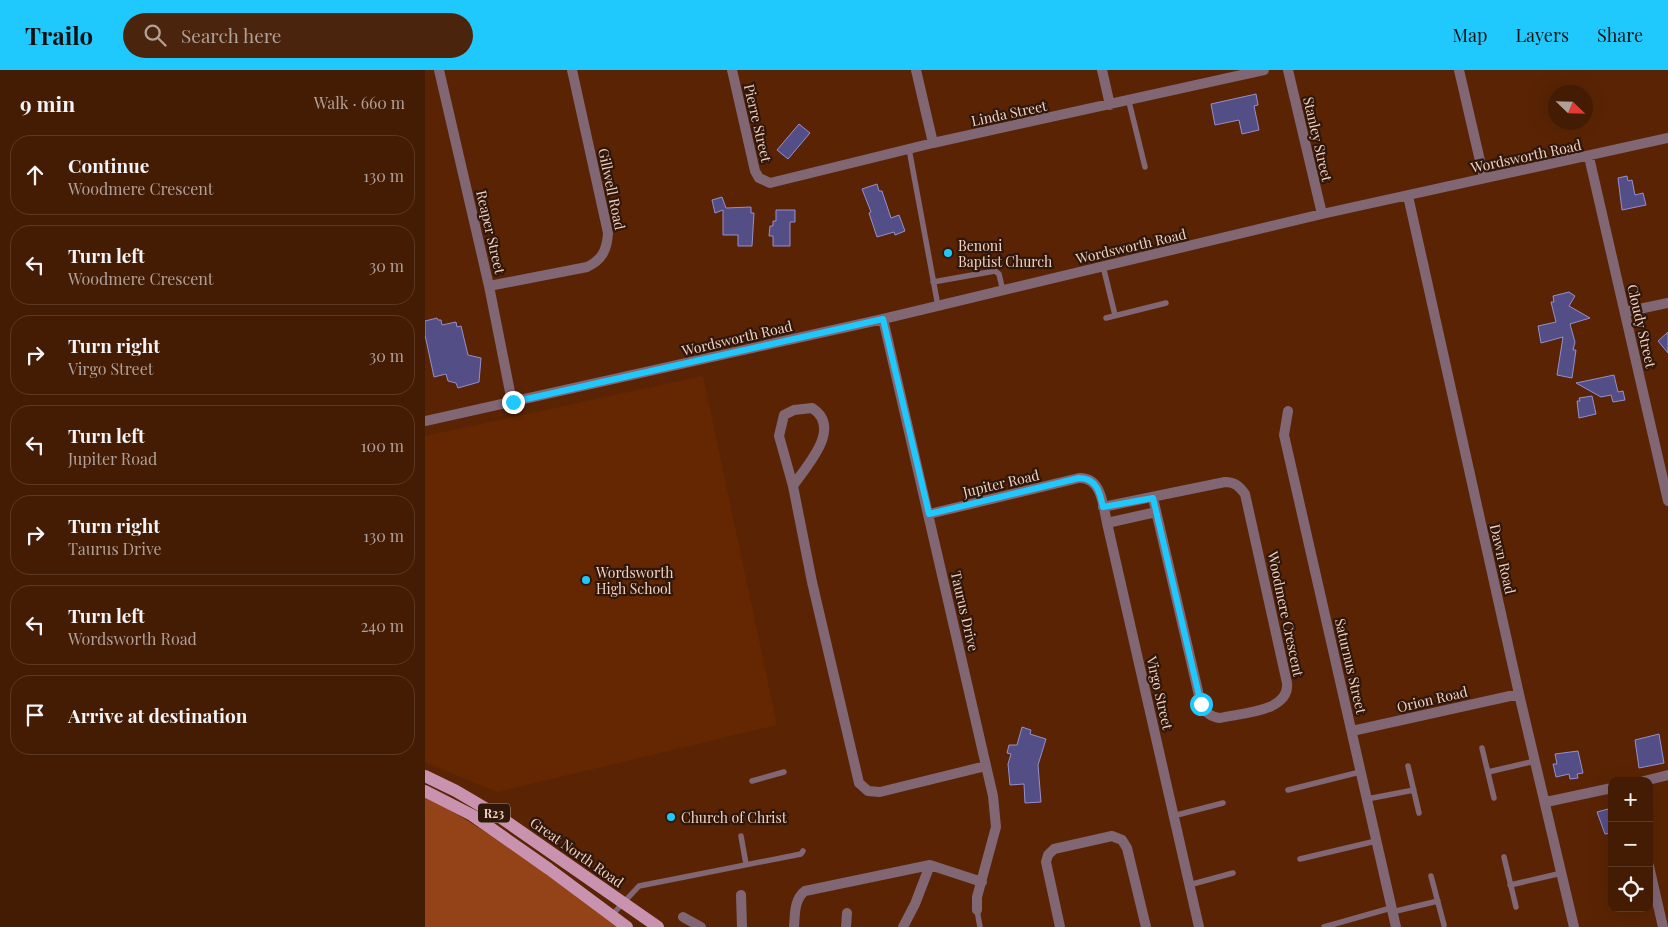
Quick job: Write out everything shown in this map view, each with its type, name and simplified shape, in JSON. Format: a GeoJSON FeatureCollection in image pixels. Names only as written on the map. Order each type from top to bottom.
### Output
{"type":"FeatureCollection","features":[{"type":"Feature","properties":{"kind":"main road","name":"Great North Road"},"geometry":{"type":"LineString","coordinates":[[425,776],[456,790],[500,817],[658,927]]}},
{"type":"Feature","properties":{"kind":"main road","name":"R23"},"geometry":{"type":"LineString","coordinates":[[425,791],[472,815],[627,927]]}},
{"type":"Feature","properties":{"kind":"street","name":"Reaper Street"},"geometry":{"type":"LineString","coordinates":[[439,70],[489,286],[513,402]]}},
{"type":"Feature","properties":{"kind":"street","name":"Gillwell Road"},"geometry":{"type":"LineString","coordinates":[[489,286],[587,267],[597,261],[605,252],[608,234],[571,70]]}},
{"type":"Feature","properties":{"kind":"street","name":"Pierre Street"},"geometry":{"type":"LineString","coordinates":[[731,70],[755,171],[761,180]]}},
{"type":"Feature","properties":{"kind":"street"},"geometry":{"type":"LineString","coordinates":[[916,70],[933,143]]}},
{"type":"Feature","properties":{"kind":"street"},"geometry":{"type":"LineString","coordinates":[[1102,70],[1110,105]]}},
{"type":"Feature","properties":{"kind":"street","name":"Linda Street"},"geometry":{"type":"LineString","coordinates":[[761,180],[770,183],[778,182],[933,143],[1129,102],[1264,70]]}},
{"type":"Feature","properties":{"kind":"street","name":"Stanley Street"},"geometry":{"type":"LineString","coordinates":[[1288,70],[1322,214]]}},
{"type":"Feature","properties":{"kind":"street"},"geometry":{"type":"LineString","coordinates":[[1459,70],[1484,178]]}},
{"type":"Feature","properties":{"kind":"street","name":"Wordsworth Road"},"geometry":{"type":"LineString","coordinates":[[425,421],[883,319],[1322,214],[1589,157],[1668,138]]}},
{"type":"Feature","properties":{"kind":"street","name":"Cloudy Street"},"geometry":{"type":"LineString","coordinates":[[1589,157],[1668,501]]}},
{"type":"Feature","properties":{"kind":"street","name":"Dawn Road"},"geometry":{"type":"LineString","coordinates":[[1409,196],[1519,694],[1574,927]]}},
{"type":"Feature","properties":{"kind":"street"},"geometry":{"type":"LineString","coordinates":[[1625,312],[1668,303]]}},
{"type":"Feature","properties":{"kind":"street","name":"Taurus Drive"},"geometry":{"type":"LineString","coordinates":[[883,319],[993,796],[996,827],[977,897],[977,910]]}},
{"type":"Feature","properties":{"kind":"street"},"geometry":{"type":"LineString","coordinates":[[793,486],[821,443],[825,432],[825,422],[819,413],[812,408],[794,410],[784,415],[780,424],[779,436],[793,486],[812,582],[859,784],[868,791],[880,792],[986,766]]}},
{"type":"Feature","properties":{"kind":"street","name":"Saturnus Street"},"geometry":{"type":"LineString","coordinates":[[1288,410],[1284,435],[1395,927]]}},
{"type":"Feature","properties":{"kind":"street","name":"Jupiter Road"},"geometry":{"type":"LineString","coordinates":[[929,514],[1079,478]]}},
{"type":"Feature","properties":{"kind":"street","name":"Virgo Street"},"geometry":{"type":"LineString","coordinates":[[1079,478],[1085,478],[1095,484],[1103,507],[1199,927]]}},
{"type":"Feature","properties":{"kind":"street","name":"Woodmere Crescent"},"geometry":{"type":"LineString","coordinates":[[1103,507],[1225,482],[1234,483],[1245,494],[1287,683],[1286,694],[1278,704],[1220,718],[1211,716],[1204,710],[1201,704],[1153,498]]}},
{"type":"Feature","properties":{"kind":"street"},"geometry":{"type":"LineString","coordinates":[[1107,523],[1156,512]]}},
{"type":"Feature","properties":{"kind":"street","name":"Orion Road"},"geometry":{"type":"LineString","coordinates":[[1352,731],[1519,694]]}},
{"type":"Feature","properties":{"kind":"street"},"geometry":{"type":"LineString","coordinates":[[1653,779],[1668,776]]}},
{"type":"Feature","properties":{"kind":"street"},"geometry":{"type":"LineString","coordinates":[[1546,802],[1608,789]]}},
{"type":"Feature","properties":{"kind":"street"},"geometry":{"type":"LineString","coordinates":[[1061,927],[1046,862],[1048,855],[1054,849],[1112,836],[1122,840],[1127,848],[1146,927]]}},
{"type":"Feature","properties":{"kind":"street"},"geometry":{"type":"LineString","coordinates":[[794,927],[797,904],[800,895],[805,891],[930,865],[982,882]]}},
{"type":"Feature","properties":{"kind":"street"},"geometry":{"type":"LineString","coordinates":[[903,927],[915,904],[930,865]]}},
{"type":"Feature","properties":{"kind":"street"},"geometry":{"type":"LineString","coordinates":[[1649,867],[1663,927]]}},
{"type":"Feature","properties":{"kind":"street"},"geometry":{"type":"LineString","coordinates":[[741,895],[742,927]]}},
{"type":"Feature","properties":{"kind":"street"},"geometry":{"type":"LineString","coordinates":[[846,927],[847,913]]}},
{"type":"Feature","properties":{"kind":"street"},"geometry":{"type":"LineString","coordinates":[[683,917],[701,927]]}},
{"type":"Feature","properties":{"kind":"lane"},"geometry":{"type":"LineString","coordinates":[[1129,102],[1145,167]]}},
{"type":"Feature","properties":{"kind":"lane"},"geometry":{"type":"LineString","coordinates":[[909,149],[938,306]]}},
{"type":"Feature","properties":{"kind":"lane"},"geometry":{"type":"LineString","coordinates":[[1103,266],[1115,315]]}},
{"type":"Feature","properties":{"kind":"lane"},"geometry":{"type":"LineString","coordinates":[[933,282],[995,271],[999,274],[1003,290]]}},
{"type":"Feature","properties":{"kind":"lane"},"geometry":{"type":"LineString","coordinates":[[1106,318],[1166,303]]}},
{"type":"Feature","properties":{"kind":"lane"},"geometry":{"type":"LineString","coordinates":[[1482,748],[1494,798]]}},
{"type":"Feature","properties":{"kind":"lane"},"geometry":{"type":"LineString","coordinates":[[1488,772],[1535,761]]}},
{"type":"Feature","properties":{"kind":"lane"},"geometry":{"type":"LineString","coordinates":[[1408,766],[1419,813]]}},
{"type":"Feature","properties":{"kind":"lane"},"geometry":{"type":"LineString","coordinates":[[752,780],[784,772]]}},
{"type":"Feature","properties":{"kind":"lane"},"geometry":{"type":"LineString","coordinates":[[1288,790],[1360,772]]}},
{"type":"Feature","properties":{"kind":"lane"},"geometry":{"type":"LineString","coordinates":[[1367,799],[1414,790]]}},
{"type":"Feature","properties":{"kind":"lane"},"geometry":{"type":"LineString","coordinates":[[1173,816],[1223,803]]}},
{"type":"Feature","properties":{"kind":"lane"},"geometry":{"type":"LineString","coordinates":[[741,836],[746,864]]}},
{"type":"Feature","properties":{"kind":"lane"},"geometry":{"type":"LineString","coordinates":[[1300,859],[1376,841]]}},
{"type":"Feature","properties":{"kind":"lane"},"geometry":{"type":"LineString","coordinates":[[612,915],[622,902],[639,886],[801,854],[803,851]]}},
{"type":"Feature","properties":{"kind":"lane"},"geometry":{"type":"LineString","coordinates":[[1504,857],[1516,907]]}},
{"type":"Feature","properties":{"kind":"lane"},"geometry":{"type":"LineString","coordinates":[[1189,885],[1233,873]]}},
{"type":"Feature","properties":{"kind":"lane"},"geometry":{"type":"LineString","coordinates":[[1511,885],[1562,873]]}},
{"type":"Feature","properties":{"kind":"lane"},"geometry":{"type":"LineString","coordinates":[[1431,876],[1444,924]]}},
{"type":"Feature","properties":{"kind":"lane"},"geometry":{"type":"LineString","coordinates":[[1324,927],[1438,901]]}},
{"type":"Feature","properties":{"kind":"lane"},"geometry":{"type":"LineString","coordinates":[[977,910],[980,927]]}},
{"type":"Feature","properties":{"kind":"shaded area","name":"Wordsworth High School"},"geometry":{"type":"Polygon","coordinates":[[[703,376],[777,725],[497,792],[425,762],[425,436],[703,376]]]}},
{"type":"Feature","properties":{"kind":"shaded area"},"geometry":{"type":"Polygon","coordinates":[[[425,796],[500,841],[618,927],[425,927],[425,796]]]}},
{"type":"Feature","properties":{"kind":"building"},"geometry":{"type":"Polygon","coordinates":[[[1256,94],[1258,105],[1254,106],[1259,130],[1242,134],[1239,120],[1215,125],[1211,104],[1256,94]]]}},
{"type":"Feature","properties":{"kind":"building"},"geometry":{"type":"Polygon","coordinates":[[[799,124],[810,133],[788,159],[777,150],[799,124]]]}},
{"type":"Feature","properties":{"kind":"building"},"geometry":{"type":"Polygon","coordinates":[[[1627,176],[1628,181],[1632,180],[1635,195],[1643,193],[1646,205],[1622,210],[1618,178],[1627,176]]]}},
{"type":"Feature","properties":{"kind":"building"},"geometry":{"type":"Polygon","coordinates":[[[877,184],[879,191],[882,191],[891,218],[899,215],[905,231],[895,235],[894,232],[877,237],[869,213],[871,212],[862,189],[877,184]]]}},
{"type":"Feature","properties":{"kind":"building"},"geometry":{"type":"Polygon","coordinates":[[[722,197],[726,208],[751,207],[751,213],[754,213],[752,246],[738,246],[738,235],[723,235],[723,210],[715,213],[712,200],[722,197]]]}},
{"type":"Feature","properties":{"kind":"building"},"geometry":{"type":"Polygon","coordinates":[[[776,210],[795,210],[795,222],[790,222],[790,246],[773,246],[773,236],[769,236],[770,226],[773,226],[773,221],[776,221],[776,210]]]}},
{"type":"Feature","properties":{"kind":"building"},"geometry":{"type":"Polygon","coordinates":[[[1569,292],[1575,296],[1569,306],[1590,318],[1570,324],[1575,342],[1573,350],[1576,350],[1572,378],[1557,375],[1563,337],[1541,343],[1538,326],[1556,322],[1551,302],[1554,302],[1553,296],[1569,292]]]}},
{"type":"Feature","properties":{"kind":"building"},"geometry":{"type":"Polygon","coordinates":[[[437,318],[441,320],[442,325],[456,322],[457,327],[461,326],[468,355],[481,358],[479,382],[458,388],[456,383],[448,381],[446,374],[434,377],[425,335],[425,321],[437,318]]]}},
{"type":"Feature","properties":{"kind":"building"},"geometry":{"type":"Polygon","coordinates":[[[1668,332],[1668,353],[1658,341],[1668,332]]]}},
{"type":"Feature","properties":{"kind":"building"},"geometry":{"type":"Polygon","coordinates":[[[1614,375],[1618,392],[1623,391],[1625,400],[1613,402],[1611,395],[1601,397],[1576,383],[1614,375]]]}},
{"type":"Feature","properties":{"kind":"building"},"geometry":{"type":"Polygon","coordinates":[[[1592,396],[1596,414],[1579,418],[1577,401],[1580,401],[1579,398],[1592,396]]]}},
{"type":"Feature","properties":{"kind":"building"},"geometry":{"type":"Polygon","coordinates":[[[1022,727],[1031,730],[1030,734],[1046,739],[1038,765],[1041,802],[1025,803],[1024,784],[1010,785],[1008,764],[1011,754],[1007,753],[1009,745],[1017,745],[1022,727]]]}},
{"type":"Feature","properties":{"kind":"building"},"geometry":{"type":"Polygon","coordinates":[[[1659,734],[1664,763],[1639,768],[1635,740],[1659,734]]]}},
{"type":"Feature","properties":{"kind":"building"},"geometry":{"type":"Polygon","coordinates":[[[1578,751],[1583,773],[1577,774],[1578,778],[1570,779],[1569,774],[1556,777],[1553,764],[1557,764],[1555,754],[1578,751]]]}},
{"type":"Feature","properties":{"kind":"building"},"geometry":{"type":"Polygon","coordinates":[[[1608,809],[1608,834],[1605,834],[1597,812],[1608,809]]]}},
{"type":"Feature","properties":{"kind":"place","name":"Benoni Baptist Church"},"geometry":{"type":"Point","coordinates":[948,253]}},
{"type":"Feature","properties":{"kind":"place","name":"Wordsworth High School"},"geometry":{"type":"Point","coordinates":[586,580]}},
{"type":"Feature","properties":{"kind":"place","name":"Church of Christ"},"geometry":{"type":"Point","coordinates":[671,817]}},
{"type":"Feature","properties":{"kind":"route"},"geometry":{"type":"LineString","coordinates":[[513,402],[883,319],[929,514],[1079,478],[1085,478],[1095,484],[1103,507],[1153,498],[1201,704]]}}]}
